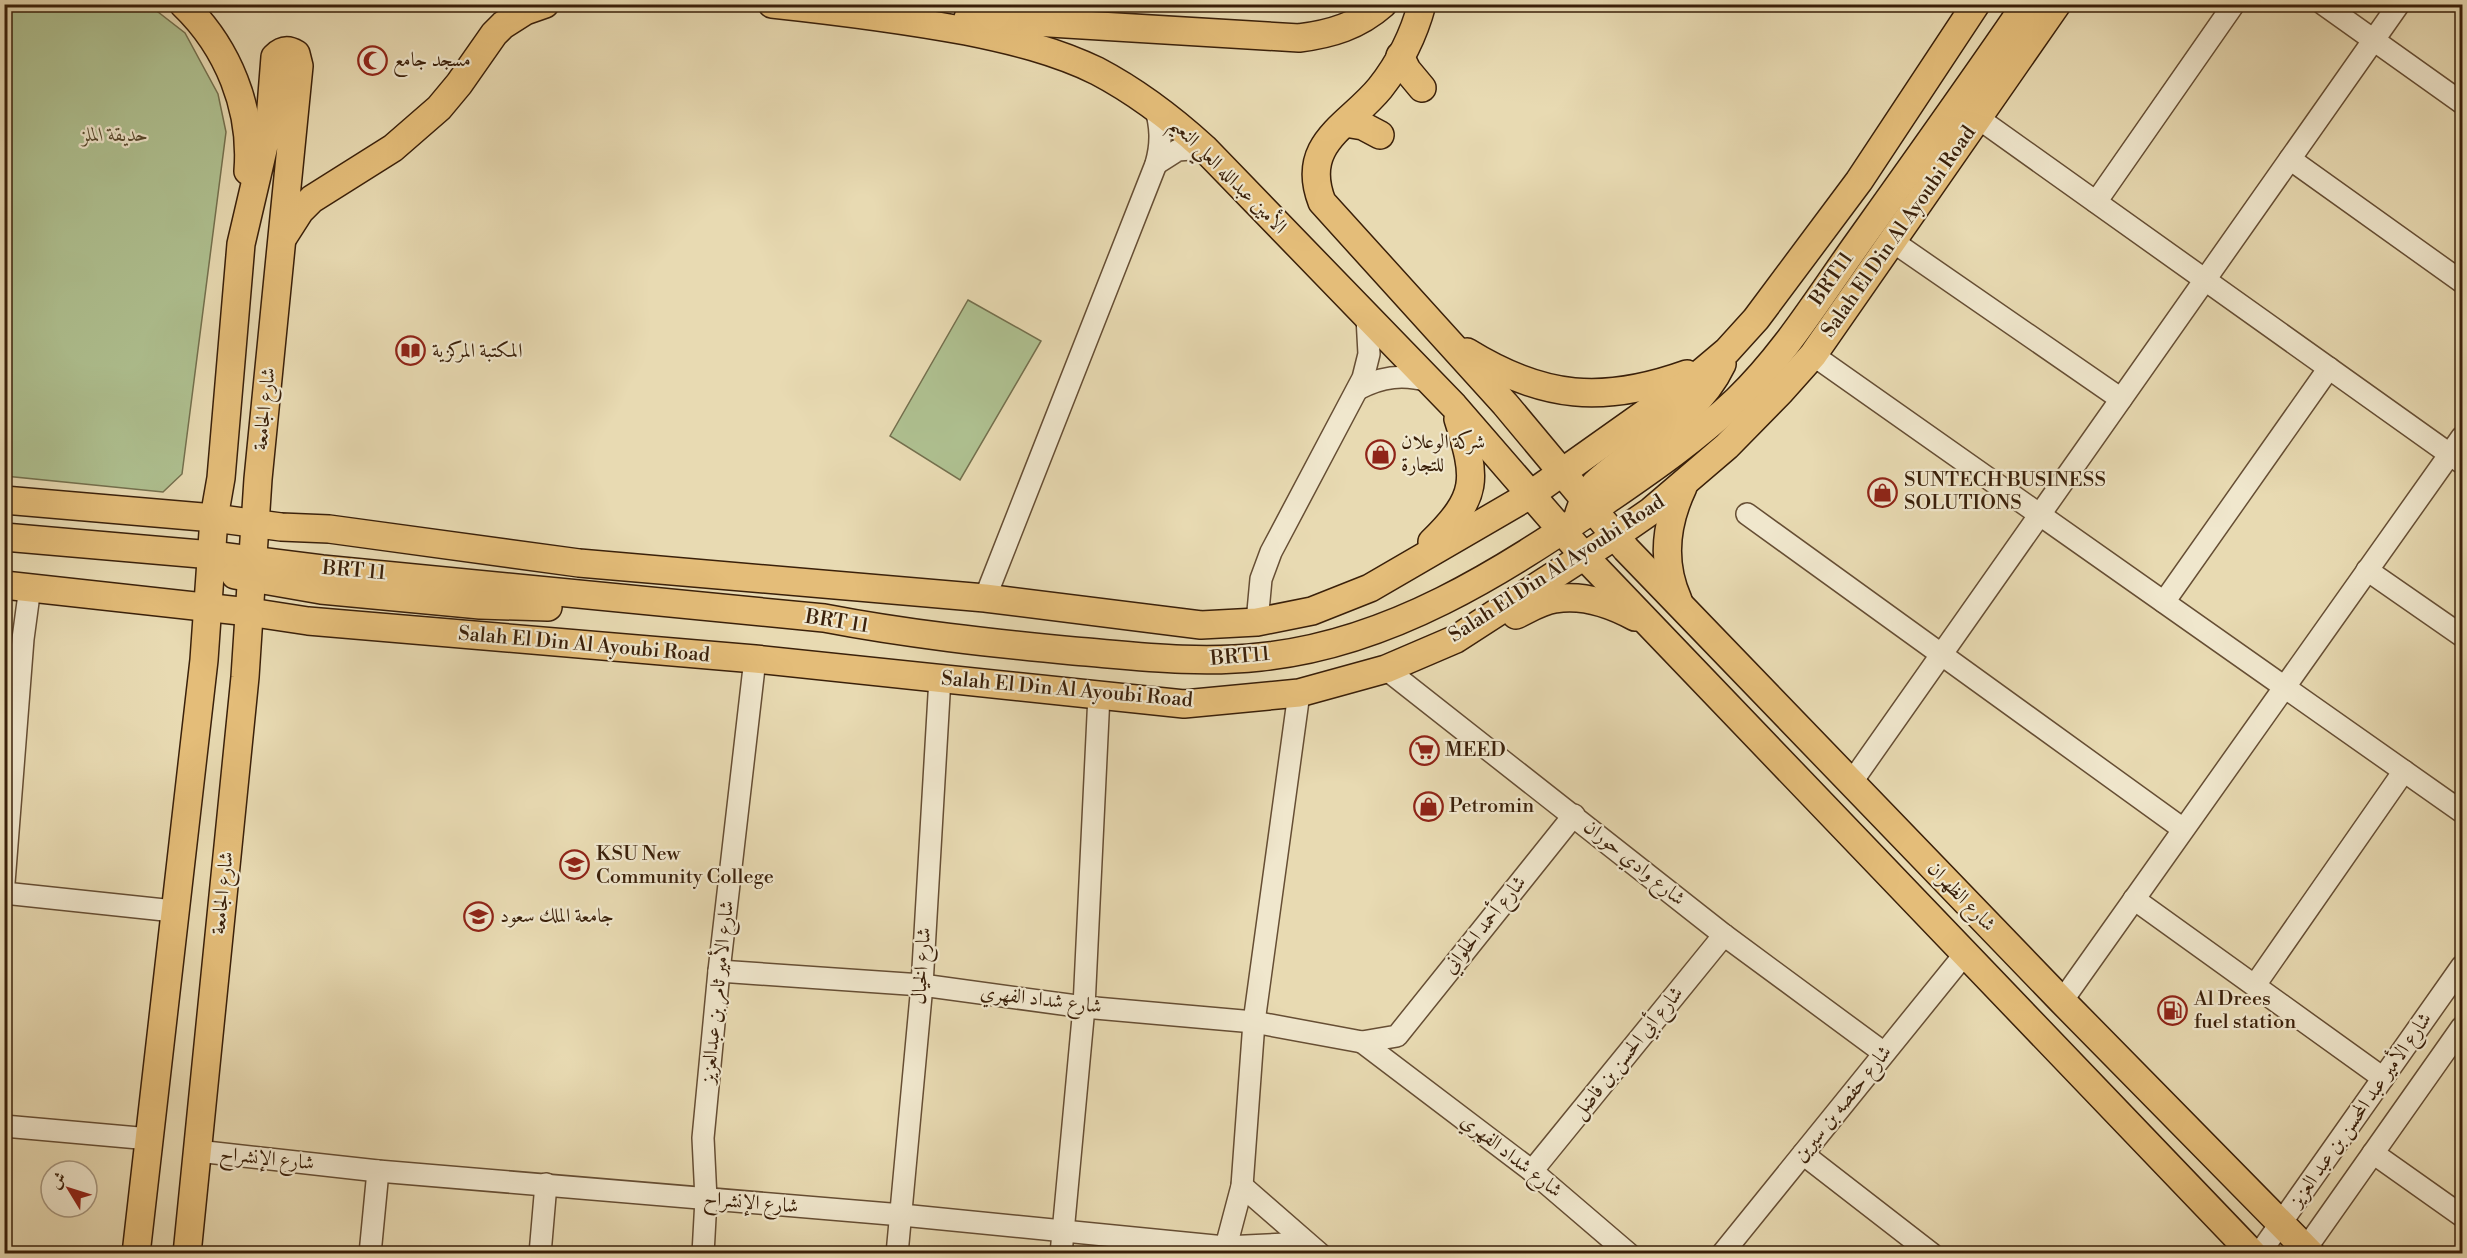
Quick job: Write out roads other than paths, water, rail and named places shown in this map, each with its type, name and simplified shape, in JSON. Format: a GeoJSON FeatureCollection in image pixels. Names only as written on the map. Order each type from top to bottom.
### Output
{"type":"FeatureCollection","features":[{"type":"Feature","properties":{"kind":"main road"},"geometry":{"type":"LineString","coordinates":[[183,4],[204,27],[219,49],[232,74],[241,100],[250,154],[245,223]]}},
{"type":"Feature","properties":{"kind":"main road"},"geometry":{"type":"LineString","coordinates":[[282,240],[290,225],[312,199],[393,148],[439,108],[503,25],[525,11],[545,4]]}},
{"type":"Feature","properties":{"kind":"main road","name":"الأمين عبدالله العلي النعيم"},"geometry":{"type":"LineString","coordinates":[[772,4],[921,22],[1030,46],[1095,70],[1155,106],[1204,147],[1454,406],[1530,495],[1579,515]]}},
{"type":"Feature","properties":{"kind":"main road"},"geometry":{"type":"LineString","coordinates":[[876,15],[1023,21],[1299,38],[1343,29],[1363,20],[1383,4]]}},
{"type":"Feature","properties":{"kind":"main road"},"geometry":{"type":"LineString","coordinates":[[1422,4],[1411,37],[1376,93],[1326,140],[1320,152],[1315,177],[1322,202],[1563,471],[1579,515]]}},
{"type":"Feature","properties":{"kind":"main road"},"geometry":{"type":"LineString","coordinates":[[4,500],[214,518],[281,528],[329,529],[579,563],[985,598],[1201,624],[1257,622],[1303,613],[1338,602],[1406,568],[1530,495],[1719,358],[1756,319],[1859,181],[1976,4]]}},
{"type":"Feature","properties":{"kind":"main road","name":"BRT11"},"geometry":{"type":"LineString","coordinates":[[891,631],[1208,661],[1264,657],[1366,634],[1408,619],[1451,597],[1671,456],[1738,399],[1779,352],[2026,4]]}},
{"type":"Feature","properties":{"kind":"main road","name":"Salah El Din Al Ayoubi Road"},"geometry":{"type":"LineString","coordinates":[[17,586],[249,612],[308,621],[755,659],[1184,704],[1299,693],[1386,669],[1456,639],[1615,536],[1685,483],[1763,411],[1813,355],[2057,4]]}},
{"type":"Feature","properties":{"kind":"main road","name":"شارع الجامعة"},"geometry":{"type":"LineString","coordinates":[[187,1254],[245,677],[255,523],[299,66],[296,54],[285,50],[275,57],[270,120],[241,244],[221,478],[214,518],[211,562]]}},
{"type":"Feature","properties":{"kind":"main road"},"geometry":{"type":"LineString","coordinates":[[1401,56],[1407,70],[1422,88]]}},
{"type":"Feature","properties":{"kind":"main road"},"geometry":{"type":"LineString","coordinates":[[1345,123],[1363,126],[1380,135]]}},
{"type":"Feature","properties":{"kind":"main road"},"geometry":{"type":"LineString","coordinates":[[1444,338],[1505,374],[1544,387],[1576,393],[1625,392],[1649,387],[1719,358]]}},
{"type":"Feature","properties":{"kind":"main road"},"geometry":{"type":"LineString","coordinates":[[1579,515],[1602,477],[1696,404],[1714,379],[1719,358]]}},
{"type":"Feature","properties":{"kind":"main road"},"geometry":{"type":"LineString","coordinates":[[1406,568],[1449,526],[1466,501],[1472,470],[1470,455],[1454,406]]}},
{"type":"Feature","properties":{"kind":"main road"},"geometry":{"type":"LineString","coordinates":[[1681,606],[1672,587],[1667,544],[1669,523],[1685,483]]}},
{"type":"Feature","properties":{"kind":"main road","name":"شارع الظهران"},"geometry":{"type":"LineString","coordinates":[[1579,515],[1615,536],[2062,1001],[2281,1222],[2306,1252]]}},
{"type":"Feature","properties":{"kind":"main road","name":"شارع الظهران"},"geometry":{"type":"LineString","coordinates":[[1579,515],[1584,556],[2253,1254]]}},
{"type":"Feature","properties":{"kind":"main road","name":"BRT 11"},"geometry":{"type":"LineString","coordinates":[[4,537],[211,562],[252,569],[321,590],[480,605],[535,606],[824,631],[891,631]]}},
{"type":"Feature","properties":{"kind":"main road","name":"BRT 11"},"geometry":{"type":"LineString","coordinates":[[4,547],[211,562]]}},
{"type":"Feature","properties":{"kind":"main road"},"geometry":{"type":"LineString","coordinates":[[138,1250],[208,609],[211,562]]}},
{"type":"Feature","properties":{"kind":"main road"},"geometry":{"type":"LineString","coordinates":[[1456,639],[1538,604],[1556,599],[1609,603],[1650,624]]}},
{"type":"Feature","properties":{"kind":"street"},"geometry":{"type":"LineString","coordinates":[[2096,202],[2234,4]]}},
{"type":"Feature","properties":{"kind":"street"},"geometry":{"type":"LineString","coordinates":[[2323,4],[2463,103]]}},
{"type":"Feature","properties":{"kind":"street"},"geometry":{"type":"LineString","coordinates":[[1851,783],[2399,4]]}},
{"type":"Feature","properties":{"kind":"street"},"geometry":{"type":"LineString","coordinates":[[985,598],[1156,164],[1161,141],[1155,106]]}},
{"type":"Feature","properties":{"kind":"street"},"geometry":{"type":"LineString","coordinates":[[1978,118],[2456,459]]}},
{"type":"Feature","properties":{"kind":"street"},"geometry":{"type":"LineString","coordinates":[[1156,164],[1178,150],[1204,147]]}},
{"type":"Feature","properties":{"kind":"street"},"geometry":{"type":"LineString","coordinates":[[2290,159],[2463,282]]}},
{"type":"Feature","properties":{"kind":"street"},"geometry":{"type":"LineString","coordinates":[[1892,241],[2121,399]]}},
{"type":"Feature","properties":{"kind":"street"},"geometry":{"type":"LineString","coordinates":[[1257,622],[1260,579],[1271,552],[1358,389],[1369,354],[1367,317]]}},
{"type":"Feature","properties":{"kind":"street"},"geometry":{"type":"LineString","coordinates":[[1813,355],[2463,812]]}},
{"type":"Feature","properties":{"kind":"street"},"geometry":{"type":"LineString","coordinates":[[2164,602],[2329,368]]}},
{"type":"Feature","properties":{"kind":"street"},"geometry":{"type":"LineString","coordinates":[[1358,389],[1380,379],[1393,377],[1411,377],[1429,381]]}},
{"type":"Feature","properties":{"kind":"street"},"geometry":{"type":"LineString","coordinates":[[2062,1001],[2367,570],[2456,459],[2463,436]]}},
{"type":"Feature","properties":{"kind":"street"},"geometry":{"type":"LineString","coordinates":[[1747,514],[2183,830]]}},
{"type":"Feature","properties":{"kind":"street"},"geometry":{"type":"LineString","coordinates":[[2367,570],[2463,636]]}},
{"type":"Feature","properties":{"kind":"street"},"geometry":{"type":"LineString","coordinates":[[4,883],[23,639],[17,586]]}},
{"type":"Feature","properties":{"kind":"street","name":"شارع الأمير ثامر بن عبدالعزيز"},"geometry":{"type":"LineString","coordinates":[[703,1254],[706,1199],[703,1138],[719,971],[755,659]]}},
{"type":"Feature","properties":{"kind":"street","name":"شارع وادي حوران"},"geometry":{"type":"LineString","coordinates":[[1386,669],[1724,934],[1884,1053]]}},
{"type":"Feature","properties":{"kind":"street","name":"شارع الخيال"},"geometry":{"type":"LineString","coordinates":[[897,1254],[922,985],[940,678]]}},
{"type":"Feature","properties":{"kind":"street"},"geometry":{"type":"LineString","coordinates":[[1225,1250],[1242,1186],[1254,1022],[1299,693]]}},
{"type":"Feature","properties":{"kind":"street"},"geometry":{"type":"LineString","coordinates":[[1061,1254],[1084,1007],[1099,694]]}},
{"type":"Feature","properties":{"kind":"street"},"geometry":{"type":"LineString","coordinates":[[2255,985],[2404,771]]}},
{"type":"Feature","properties":{"kind":"street","name":"شارع أحمد الحلواني"},"geometry":{"type":"LineString","coordinates":[[1397,1036],[1574,815]]}},
{"type":"Feature","properties":{"kind":"street"},"geometry":{"type":"LineString","coordinates":[[4,892],[174,911]]}},
{"type":"Feature","properties":{"kind":"street"},"geometry":{"type":"LineString","coordinates":[[2134,899],[2383,1078]]}},
{"type":"Feature","properties":{"kind":"street","name":"شارع أبي الحسن بن فاضل"},"geometry":{"type":"LineString","coordinates":[[1532,1171],[1724,934]]}},
{"type":"Feature","properties":{"kind":"street","name":"شارع حفصه بن سيرين"},"geometry":{"type":"LineString","coordinates":[[1722,1254],[1964,955]]}},
{"type":"Feature","properties":{"kind":"street","name":"شارع الأمير عبد المحسن بن عبد العزيز"},"geometry":{"type":"LineString","coordinates":[[2259,1254],[2463,966]]}},
{"type":"Feature","properties":{"kind":"street","name":"شارع شداد الفهري"},"geometry":{"type":"LineString","coordinates":[[719,971],[922,985],[1084,1007],[1254,1022],[1362,1042],[1397,1036]]}},
{"type":"Feature","properties":{"kind":"street","name":"شارع الأمير عبد المحسن بن عبد العزيز"},"geometry":{"type":"LineString","coordinates":[[2306,1252],[2463,1027]]}},
{"type":"Feature","properties":{"kind":"street","name":"شارع شداد الفهري"},"geometry":{"type":"LineString","coordinates":[[1362,1042],[1532,1171],[1629,1254]]}},
{"type":"Feature","properties":{"kind":"street"},"geometry":{"type":"LineString","coordinates":[[4,1126],[150,1139]]}},
{"type":"Feature","properties":{"kind":"street","name":"شارع الإنشراح"},"geometry":{"type":"LineString","coordinates":[[196,1151],[378,1171],[1064,1229],[1225,1250],[1313,1249]]}},
{"type":"Feature","properties":{"kind":"street"},"geometry":{"type":"LineString","coordinates":[[2373,1153],[2463,1216]]}},
{"type":"Feature","properties":{"kind":"street"},"geometry":{"type":"LineString","coordinates":[[1803,1154],[1932,1254]]}},
{"type":"Feature","properties":{"kind":"street"},"geometry":{"type":"LineString","coordinates":[[370,1254],[378,1171]]}},
{"type":"Feature","properties":{"kind":"street"},"geometry":{"type":"LineString","coordinates":[[540,1254],[546,1184]]}},
{"type":"Feature","properties":{"kind":"street","name":"شارع الإنشراح"},"geometry":{"type":"LineString","coordinates":[[1242,1186],[1313,1249]]}},
{"type":"Feature","properties":{"kind":"place","name":"مسجد جامع"},"geometry":{"type":"Point","coordinates":[372,60]}},
{"type":"Feature","properties":{"kind":"place","name":"المكتبة المركزية"},"geometry":{"type":"Point","coordinates":[411,351]}},
{"type":"Feature","properties":{"kind":"place","name":"شركة الوعلان للتجارة"},"geometry":{"type":"Point","coordinates":[1380,454]}},
{"type":"Feature","properties":{"kind":"place","name":"SUNTECH BUSINESS SOLUTIONS"},"geometry":{"type":"Point","coordinates":[1883,492]}},
{"type":"Feature","properties":{"kind":"place","name":"MEED"},"geometry":{"type":"Point","coordinates":[1424,750]}},
{"type":"Feature","properties":{"kind":"place","name":"Petromin"},"geometry":{"type":"Point","coordinates":[1428,806]}},
{"type":"Feature","properties":{"kind":"place","name":"KSU New Community College"},"geometry":{"type":"Point","coordinates":[575,865]}},
{"type":"Feature","properties":{"kind":"place","name":"جامعة الملك سعود"},"geometry":{"type":"Point","coordinates":[479,916]}},
{"type":"Feature","properties":{"kind":"place","name":"Al Drees fuel station"},"geometry":{"type":"Point","coordinates":[2173,1010]}},
{"type":"Feature","properties":{"kind":"park label","name":"حديقة الملز"},"geometry":{"type":"Point","coordinates":[115,135]}}]}
